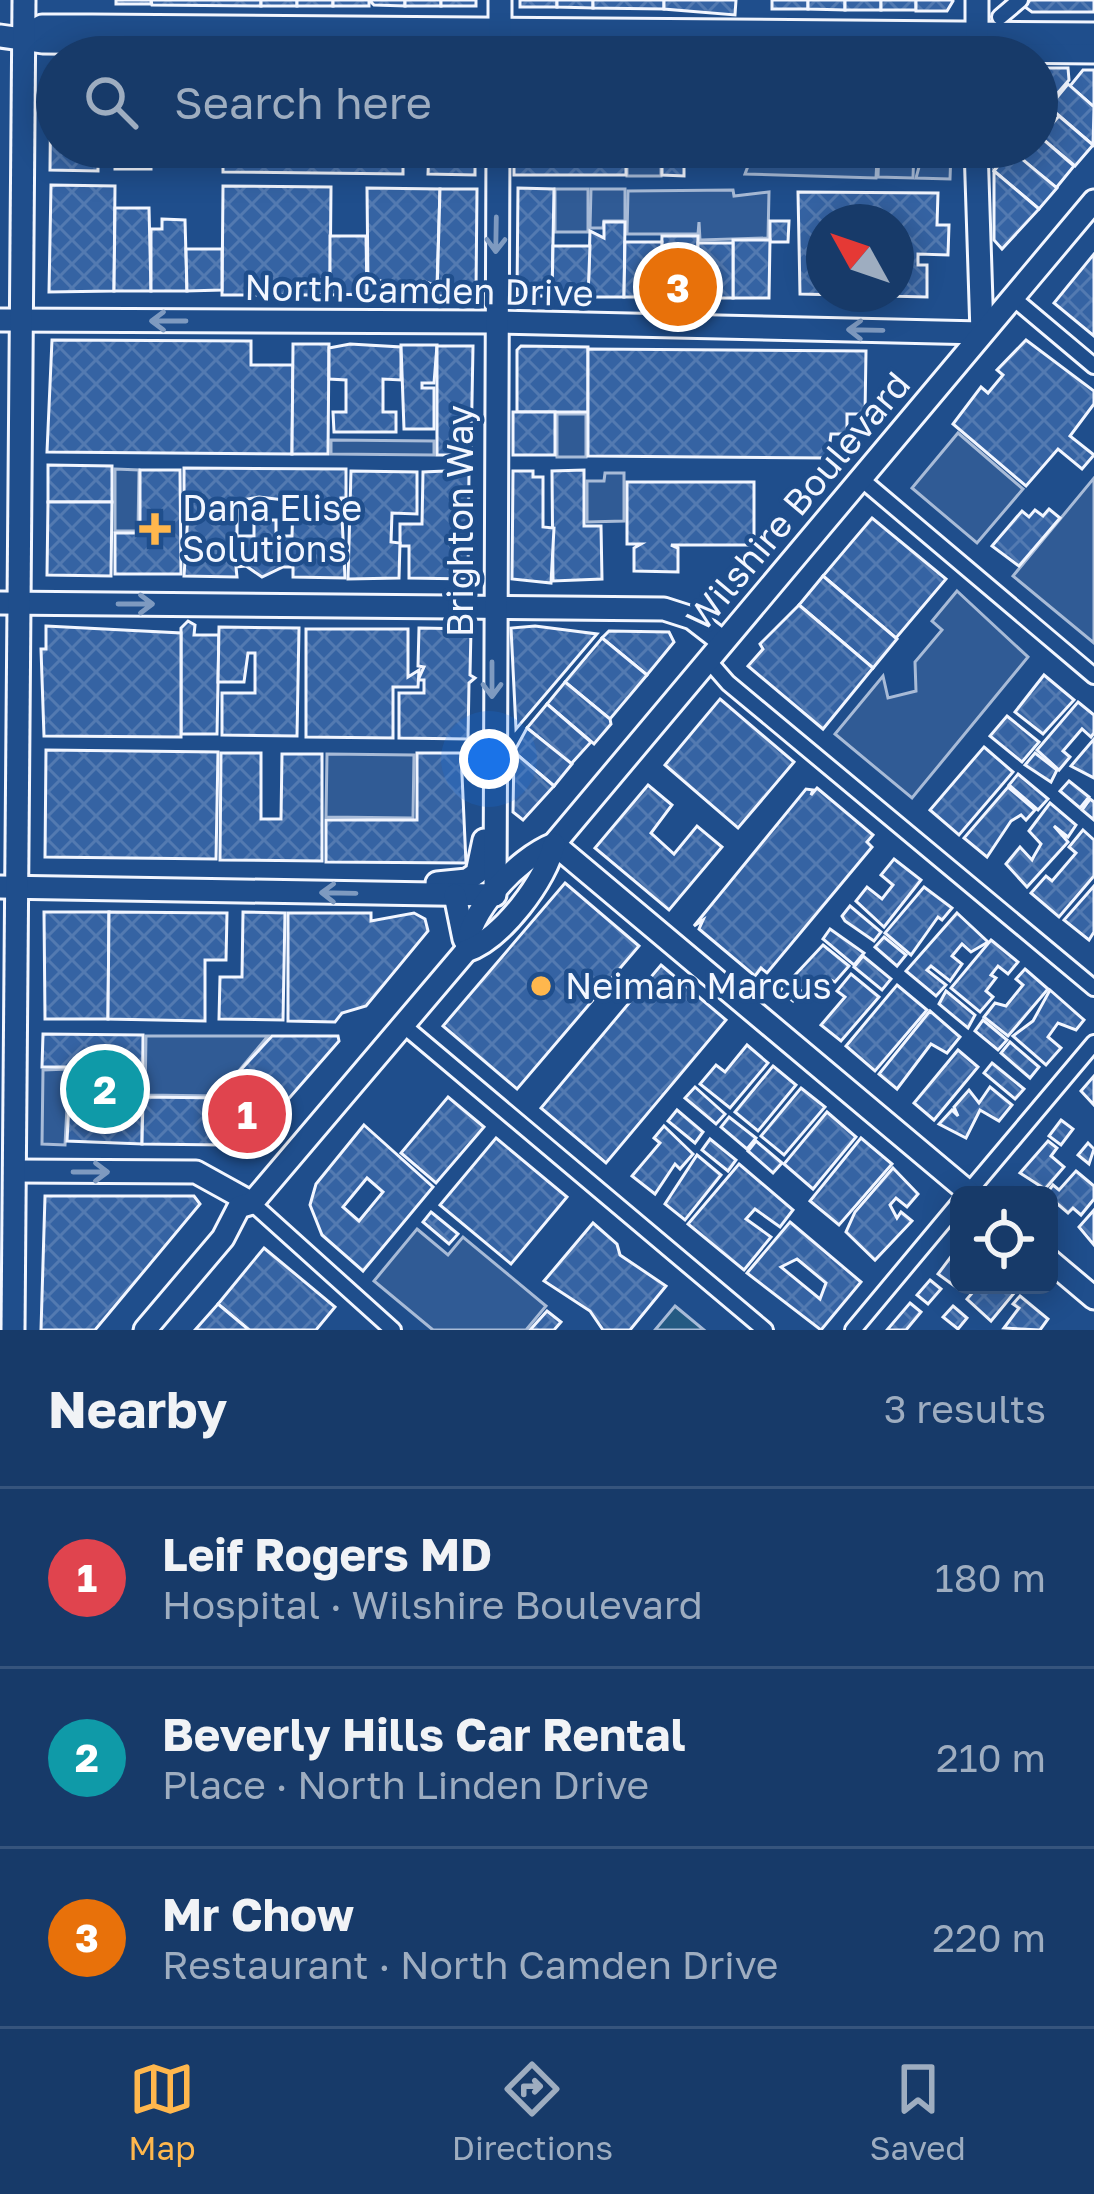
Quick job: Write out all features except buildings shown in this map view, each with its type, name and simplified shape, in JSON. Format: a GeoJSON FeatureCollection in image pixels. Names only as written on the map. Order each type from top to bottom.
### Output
{"type":"FeatureCollection","features":[{"type":"Feature","properties":{"kind":"main road"},"geometry":{"type":"LineString","coordinates":[[13,1330],[15,1171],[8,887],[11,320],[24,0]]}},
{"type":"Feature","properties":{"kind":"main road"},"geometry":{"type":"LineString","coordinates":[[500,0],[500,36]]}},
{"type":"Feature","properties":{"kind":"main road"},"geometry":{"type":"LineString","coordinates":[[977,0],[977,36]]}},
{"type":"Feature","properties":{"kind":"main road"},"geometry":{"type":"LineString","coordinates":[[1058,38],[1094,34]]}},
{"type":"Feature","properties":{"kind":"main road"},"geometry":{"type":"LineString","coordinates":[[0,36],[36,40]]}},
{"type":"Feature","properties":{"kind":"main road"},"geometry":{"type":"LineString","coordinates":[[1058,51],[1094,52]]}},
{"type":"Feature","properties":{"kind":"main road","name":"Brighton Way"},"geometry":{"type":"LineString","coordinates":[[495,895],[492,608],[498,168]]}},
{"type":"Feature","properties":{"kind":"main road"},"geometry":{"type":"LineString","coordinates":[[977,168],[982,333]]}},
{"type":"Feature","properties":{"kind":"main road","name":"Wilshire Boulevard"},"geometry":{"type":"LineString","coordinates":[[145,1330],[223,1238],[239,1207],[252,1203],[466,951],[482,946],[544,873],[554,844],[1094,201]]}},
{"type":"Feature","properties":{"kind":"main road","name":"North Camden Drive"},"geometry":{"type":"LineString","coordinates":[[11,320],[495,322],[982,333]]}},
{"type":"Feature","properties":{"kind":"main road"},"geometry":{"type":"LineString","coordinates":[[10,603],[664,609],[697,620],[723,642]]}},
{"type":"Feature","properties":{"kind":"main road"},"geometry":{"type":"LineString","coordinates":[[397,894],[418,884],[466,880],[477,873],[484,859],[486,761],[493,751]]}},
{"type":"Feature","properties":{"kind":"main road"},"geometry":{"type":"LineString","coordinates":[[554,844],[954,1186]]}},
{"type":"Feature","properties":{"kind":"main road","name":"Wilshire Boulevard"},"geometry":{"type":"LineString","coordinates":[[466,951],[468,928],[495,895],[530,854],[554,844]]}},
{"type":"Feature","properties":{"kind":"main road"},"geometry":{"type":"LineString","coordinates":[[8,887],[495,895]]}},
{"type":"Feature","properties":{"kind":"main road"},"geometry":{"type":"LineString","coordinates":[[455,896],[466,951]]}},
{"type":"Feature","properties":{"kind":"main road"},"geometry":{"type":"LineString","coordinates":[[15,1171],[196,1172],[252,1203]]}},
{"type":"Feature","properties":{"kind":"main road"},"geometry":{"type":"LineString","coordinates":[[1058,1268],[1094,1298]]}},
{"type":"Feature","properties":{"kind":"street"},"geometry":{"type":"LineString","coordinates":[[1000,17],[1020,0]]}},
{"type":"Feature","properties":{"kind":"street"},"geometry":{"type":"LineString","coordinates":[[1012,297],[1094,366]]}},
{"type":"Feature","properties":{"kind":"street"},"geometry":{"type":"LineString","coordinates":[[860,478],[1094,676]]}},
{"type":"Feature","properties":{"kind":"street"},"geometry":{"type":"LineString","coordinates":[[707,660],[734,689],[1094,988]]}},
{"type":"Feature","properties":{"kind":"street"},"geometry":{"type":"LineString","coordinates":[[403,1024],[765,1330]]}},
{"type":"Feature","properties":{"kind":"street"},"geometry":{"type":"LineString","coordinates":[[974,1186],[1094,1043]]}},
{"type":"Feature","properties":{"kind":"street"},"geometry":{"type":"LineString","coordinates":[[252,1203],[393,1330]]}},
{"type":"Feature","properties":{"kind":"street"},"geometry":{"type":"LineString","coordinates":[[853,1330],[950,1215]]}},
{"type":"Feature","properties":{"kind":"shaded area"},"geometry":{"type":"Polygon","coordinates":[[[627,168],[661,168],[661,176],[627,176],[627,168]]]}},
{"type":"Feature","properties":{"kind":"shaded area"},"geometry":{"type":"Polygon","coordinates":[[[747,168],[877,168],[876,178],[745,174],[747,168]]]}},
{"type":"Feature","properties":{"kind":"shaded area"},"geometry":{"type":"Polygon","coordinates":[[[878,168],[913,168],[913,178],[878,177],[878,168]]]}},
{"type":"Feature","properties":{"kind":"shaded area"},"geometry":{"type":"Polygon","coordinates":[[[919,168],[950,168],[950,179],[916,178],[919,168]]]}},
{"type":"Feature","properties":{"kind":"shaded area"},"geometry":{"type":"Polygon","coordinates":[[[555,189],[588,189],[588,232],[555,232],[555,189]]]}},
{"type":"Feature","properties":{"kind":"shaded area"},"geometry":{"type":"Polygon","coordinates":[[[591,189],[625,189],[625,221],[604,221],[603,228],[590,228],[591,189]]]}},
{"type":"Feature","properties":{"kind":"shaded area"},"geometry":{"type":"Polygon","coordinates":[[[733,190],[734,196],[769,192],[768,238],[700,240],[699,222],[698,234],[627,234],[628,191],[733,190]]]}},
{"type":"Feature","properties":{"kind":"shaded area"},"geometry":{"type":"Polygon","coordinates":[[[557,414],[586,414],[586,457],[557,457],[557,414]]]}},
{"type":"Feature","properties":{"kind":"shaded area"},"geometry":{"type":"Polygon","coordinates":[[[958,433],[1023,489],[977,543],[912,488],[958,433]]]}},
{"type":"Feature","properties":{"kind":"shaded area"},"geometry":{"type":"Polygon","coordinates":[[[331,440],[434,441],[434,455],[331,454],[331,440]]]}},
{"type":"Feature","properties":{"kind":"shaded area"},"geometry":{"type":"Polygon","coordinates":[[[115,469],[139,470],[138,531],[115,531],[115,469]]]}},
{"type":"Feature","properties":{"kind":"shaded area"},"geometry":{"type":"Polygon","coordinates":[[[605,473],[624,473],[624,521],[587,522],[587,481],[604,481],[605,473]]]}},
{"type":"Feature","properties":{"kind":"shaded area"},"geometry":{"type":"Polygon","coordinates":[[[1094,478],[1094,643],[1013,576],[1094,478]]]}},
{"type":"Feature","properties":{"kind":"shaded area"},"geometry":{"type":"Polygon","coordinates":[[[957,591],[1028,657],[912,798],[835,734],[883,676],[888,698],[916,691],[915,662],[942,630],[932,621],[957,591]]]}},
{"type":"Feature","properties":{"kind":"shaded area"},"geometry":{"type":"Polygon","coordinates":[[[327,754],[414,755],[413,818],[326,817],[327,754]]]}},
{"type":"Feature","properties":{"kind":"shaded area"},"geometry":{"type":"Polygon","coordinates":[[[146,1036],[268,1036],[218,1096],[145,1095],[146,1036]]]}},
{"type":"Feature","properties":{"kind":"shaded area"},"geometry":{"type":"Polygon","coordinates":[[[69,1069],[65,1145],[42,1144],[43,1070],[69,1069]]]}},
{"type":"Feature","properties":{"kind":"shaded area"},"geometry":{"type":"Polygon","coordinates":[[[417,1229],[448,1255],[463,1237],[546,1306],[526,1330],[433,1330],[374,1281],[417,1229]]]}},
{"type":"Feature","properties":{"kind":"shaded area"},"geometry":{"type":"Polygon","coordinates":[[[675,1306],[704,1330],[655,1330],[675,1306]]]}},
{"type":"Feature","properties":{"kind":"place","name":"Mr Chow"},"geometry":{"type":"Point","coordinates":[678,287]}},
{"type":"Feature","properties":{"kind":"place","name":"Dana Elise Solutions"},"geometry":{"type":"Point","coordinates":[155,529]}},
{"type":"Feature","properties":{"kind":"place","name":"Neiman Marcus"},"geometry":{"type":"Point","coordinates":[541,986]}},
{"type":"Feature","properties":{"kind":"place","name":"Beverly Hills Car Rental"},"geometry":{"type":"Point","coordinates":[105,1089]}},
{"type":"Feature","properties":{"kind":"place","name":"Leif Rogers MD"},"geometry":{"type":"Point","coordinates":[247,1114]}}]}
